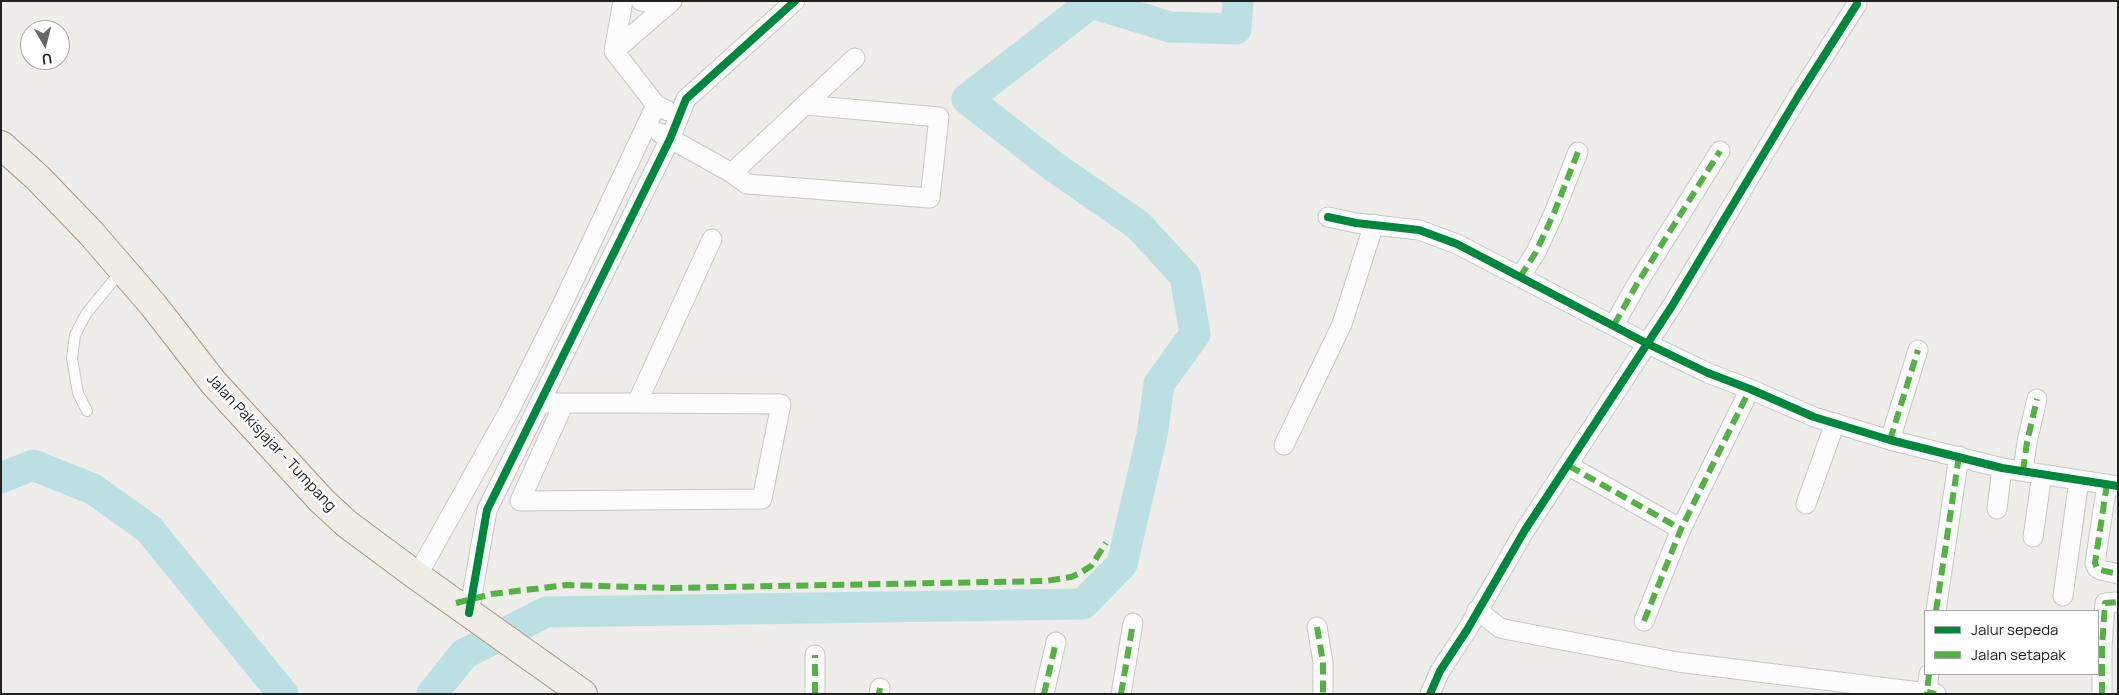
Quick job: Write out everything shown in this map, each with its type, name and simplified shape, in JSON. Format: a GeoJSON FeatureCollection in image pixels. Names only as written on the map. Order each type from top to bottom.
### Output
{"type":"FeatureCollection","features":[{"type":"Feature","properties":{"kind":"main road","name":"Jalan Pakisjajar - Tumpang"},"geometry":{"type":"LineString","coordinates":[[1,145],[38,178],[91,233],[154,306],[213,382],[299,478],[347,524],[583,694]]}},
{"type":"Feature","properties":{"kind":"street"},"geometry":{"type":"LineString","coordinates":[[623,1],[614,51],[656,105],[680,118]]}},
{"type":"Feature","properties":{"kind":"street"},"geometry":{"type":"LineString","coordinates":[[642,1],[669,4]]}},
{"type":"Feature","properties":{"kind":"street"},"geometry":{"type":"LineString","coordinates":[[471,614],[487,510],[670,139],[686,99],[795,1]]}},
{"type":"Feature","properties":{"kind":"street"},"geometry":{"type":"LineString","coordinates":[[614,51],[669,4]]}},
{"type":"Feature","properties":{"kind":"street"},"geometry":{"type":"LineString","coordinates":[[1430,694],[1440,671],[1467,630],[1525,530],[1648,344],[1799,95],[1857,4]]}},
{"type":"Feature","properties":{"kind":"street"},"geometry":{"type":"LineString","coordinates":[[732,173],[855,58]]}},
{"type":"Feature","properties":{"kind":"street"},"geometry":{"type":"LineString","coordinates":[[417,576],[509,411],[561,308],[656,105]]}},
{"type":"Feature","properties":{"kind":"street"},"geometry":{"type":"LineString","coordinates":[[646,126],[732,173],[747,184],[930,198],[939,117],[805,105]]}},
{"type":"Feature","properties":{"kind":"street"},"geometry":{"type":"LineString","coordinates":[[1614,325],[1637,284],[1720,151]]}},
{"type":"Feature","properties":{"kind":"street"},"geometry":{"type":"LineString","coordinates":[[1520,277],[1536,252],[1554,214],[1578,152]]}},
{"type":"Feature","properties":{"kind":"street"},"geometry":{"type":"LineString","coordinates":[[616,193],[638,203]]}},
{"type":"Feature","properties":{"kind":"street"},"geometry":{"type":"LineString","coordinates":[[1328,217],[1419,230],[1457,244],[1648,344],[1708,373],[1814,417],[1890,440],[2002,468],[2112,485],[2095,563],[2097,568],[2101,570],[2118,574]]}},
{"type":"Feature","properties":{"kind":"street"},"geometry":{"type":"LineString","coordinates":[[1284,445],[1342,324],[1374,224]]}},
{"type":"Feature","properties":{"kind":"street"},"geometry":{"type":"LineString","coordinates":[[636,403],[712,238]]}},
{"type":"Feature","properties":{"kind":"street"},"geometry":{"type":"LineString","coordinates":[[561,308],[582,318]]}},
{"type":"Feature","properties":{"kind":"street"},"geometry":{"type":"LineString","coordinates":[[1890,440],[1918,350]]}},
{"type":"Feature","properties":{"kind":"street"},"geometry":{"type":"LineString","coordinates":[[1644,621],[1681,529],[1750,389]]}},
{"type":"Feature","properties":{"kind":"street"},"geometry":{"type":"LineString","coordinates":[[2023,471],[2027,442],[2037,399]]}},
{"type":"Feature","properties":{"kind":"street"},"geometry":{"type":"LineString","coordinates":[[540,403],[564,403],[636,403],[781,404],[762,499],[520,501],[564,403]]}},
{"type":"Feature","properties":{"kind":"street"},"geometry":{"type":"LineString","coordinates":[[509,411],[530,422]]}},
{"type":"Feature","properties":{"kind":"street"},"geometry":{"type":"LineString","coordinates":[[1806,504],[1835,423]]}},
{"type":"Feature","properties":{"kind":"street"},"geometry":{"type":"LineString","coordinates":[[1936,610],[1959,456]]}},
{"type":"Feature","properties":{"kind":"street"},"geometry":{"type":"LineString","coordinates":[[1569,466],[1681,529]]}},
{"type":"Feature","properties":{"kind":"street"},"geometry":{"type":"LineString","coordinates":[[1998,509],[2002,468]]}},
{"type":"Feature","properties":{"kind":"street"},"geometry":{"type":"LineString","coordinates":[[2033,537],[2042,474]]}},
{"type":"Feature","properties":{"kind":"street"},"geometry":{"type":"LineString","coordinates":[[2063,596],[2079,480]]}},
{"type":"Feature","properties":{"kind":"street"},"geometry":{"type":"LineString","coordinates":[[461,498],[487,510]]}},
{"type":"Feature","properties":{"kind":"street"},"geometry":{"type":"LineString","coordinates":[[2102,694],[2105,603],[2118,602]]}},
{"type":"Feature","properties":{"kind":"street"},"geometry":{"type":"LineString","coordinates":[[1477,610],[1500,628],[1678,662],[1931,687]]}},
{"type":"Feature","properties":{"kind":"street"},"geometry":{"type":"LineString","coordinates":[[1121,694],[1133,624]]}},
{"type":"Feature","properties":{"kind":"street"},"geometry":{"type":"LineString","coordinates":[[1316,627],[1322,662],[1323,694]]}},
{"type":"Feature","properties":{"kind":"street"},"geometry":{"type":"LineString","coordinates":[[1044,694],[1056,642]]}},
{"type":"Feature","properties":{"kind":"street"},"geometry":{"type":"LineString","coordinates":[[815,655],[815,694]]}},
{"type":"Feature","properties":{"kind":"lane"},"geometry":{"type":"LineString","coordinates":[[86,410],[78,393],[72,358],[75,335],[86,314],[122,270]]}},
{"type":"Feature","properties":{"kind":"waterway"},"geometry":{"type":"LineString","coordinates":[[432,694],[464,654],[546,612],[1083,604],[1122,564],[1152,435],[1159,384],[1195,334],[1185,276],[1138,225],[1053,166],[967,99],[1091,3],[1170,27],[1236,29],[1238,1]]}},
{"type":"Feature","properties":{"kind":"waterway"},"geometry":{"type":"LineString","coordinates":[[1,478],[33,465],[93,489],[149,529],[283,694]]}},
{"type":"Feature","properties":{"kind":"marked path"},"geometry":{"type":"LineString","coordinates":[[1614,325],[1637,284],[1720,151]]}},
{"type":"Feature","properties":{"kind":"marked path"},"geometry":{"type":"LineString","coordinates":[[1520,277],[1536,252],[1578,152]]}},
{"type":"Feature","properties":{"kind":"marked path"},"geometry":{"type":"LineString","coordinates":[[1890,440],[1918,350]]}},
{"type":"Feature","properties":{"kind":"marked path"},"geometry":{"type":"LineString","coordinates":[[1644,621],[1681,529],[1750,389]]}},
{"type":"Feature","properties":{"kind":"marked path"},"geometry":{"type":"LineString","coordinates":[[2023,471],[2027,442],[2037,399]]}},
{"type":"Feature","properties":{"kind":"marked path"},"geometry":{"type":"LineString","coordinates":[[1936,610],[1959,456]]}},
{"type":"Feature","properties":{"kind":"marked path"},"geometry":{"type":"LineString","coordinates":[[1569,466],[1681,529]]}},
{"type":"Feature","properties":{"kind":"marked path"},"geometry":{"type":"LineString","coordinates":[[2107,484],[2095,563],[2097,568],[2101,570],[2118,574]]}},
{"type":"Feature","properties":{"kind":"marked path"},"geometry":{"type":"LineString","coordinates":[[456,603],[492,594],[567,585],[671,588],[1046,581],[1071,577],[1080,573],[1091,566],[1106,543]]}},
{"type":"Feature","properties":{"kind":"marked path"},"geometry":{"type":"LineString","coordinates":[[2102,694],[2102,647],[2105,603],[2118,602]]}},
{"type":"Feature","properties":{"kind":"marked path"},"geometry":{"type":"LineString","coordinates":[[1121,694],[1133,623]]}},
{"type":"Feature","properties":{"kind":"marked path"},"geometry":{"type":"LineString","coordinates":[[1317,627],[1323,662],[1323,694]]}},
{"type":"Feature","properties":{"kind":"marked path"},"geometry":{"type":"LineString","coordinates":[[1044,694],[1056,642]]}},
{"type":"Feature","properties":{"kind":"marked path"},"geometry":{"type":"LineString","coordinates":[[815,655],[815,694]]}},
{"type":"Feature","properties":{"kind":"marked path"},"geometry":{"type":"LineString","coordinates":[[1929,675],[1927,692],[1936,694]]}},
{"type":"Feature","properties":{"kind":"marked path"},"geometry":{"type":"LineString","coordinates":[[879,694],[880,688]]}},
{"type":"Feature","properties":{"kind":"cycle path"},"geometry":{"type":"LineString","coordinates":[[469,613],[487,510],[670,139],[686,99],[795,1]]}},
{"type":"Feature","properties":{"kind":"cycle path"},"geometry":{"type":"LineString","coordinates":[[1430,694],[1440,671],[1467,630],[1525,530],[1672,306],[1799,95],[1857,4]]}},
{"type":"Feature","properties":{"kind":"cycle path"},"geometry":{"type":"LineString","coordinates":[[1328,217],[1356,223],[1419,230],[1457,244],[1648,344],[1708,373],[1814,417],[1890,440],[2002,468],[2118,486]]}}]}
